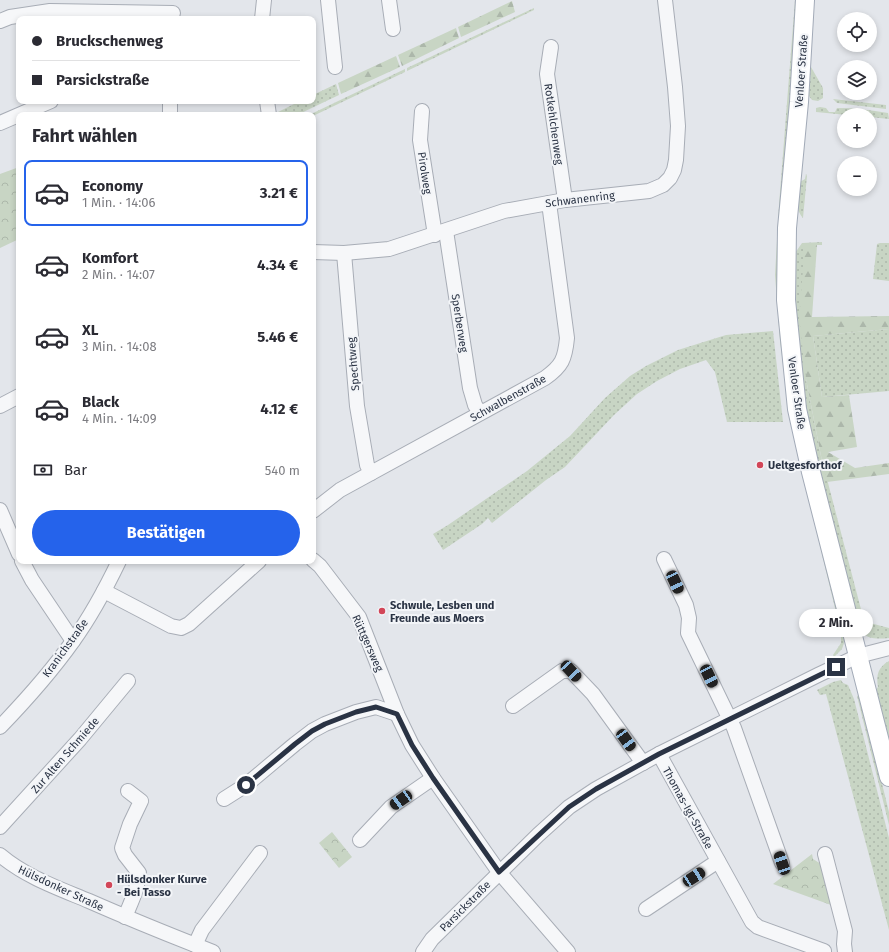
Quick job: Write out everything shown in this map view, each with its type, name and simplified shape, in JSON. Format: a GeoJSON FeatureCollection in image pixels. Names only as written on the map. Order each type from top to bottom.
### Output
{"type":"FeatureCollection","features":[{"type":"Feature","properties":{"kind":"main road","name":"Venloer Straße"},"geometry":{"type":"LineString","coordinates":[[805,0],[799,102],[787,228],[786,300],[797,408],[810,472],[889,777]]}},
{"type":"Feature","properties":{"kind":"street"},"geometry":{"type":"LineString","coordinates":[[262,16],[264,0]]}},
{"type":"Feature","properties":{"kind":"street"},"geometry":{"type":"LineString","coordinates":[[328,0],[335,67]]}},
{"type":"Feature","properties":{"kind":"street"},"geometry":{"type":"LineString","coordinates":[[389,0],[393,29]]}},
{"type":"Feature","properties":{"kind":"street","name":"Schwanenring"},"geometry":{"type":"LineString","coordinates":[[316,252],[344,253],[388,249],[441,233],[504,211],[565,200],[650,191],[662,185],[670,178],[676,160],[678,126],[665,0]]}},
{"type":"Feature","properties":{"kind":"street"},"geometry":{"type":"LineString","coordinates":[[0,21],[10,16],[50,11],[94,15],[174,11]]}},
{"type":"Feature","properties":{"kind":"street","name":"Rotkehlchenweg"},"geometry":{"type":"LineString","coordinates":[[551,47],[547,74],[565,200]]}},
{"type":"Feature","properties":{"kind":"street"},"geometry":{"type":"LineString","coordinates":[[26,112],[44,104]]}},
{"type":"Feature","properties":{"kind":"street","name":"Pirolweg"},"geometry":{"type":"LineString","coordinates":[[422,112],[420,140],[441,233]]}},
{"type":"Feature","properties":{"kind":"street"},"geometry":{"type":"LineString","coordinates":[[0,123],[16,116]]}},
{"type":"Feature","properties":{"kind":"street","name":"Schwalbenstraße"},"geometry":{"type":"LineString","coordinates":[[316,509],[340,490],[555,371],[562,362],[566,352],[567,338],[549,203]]}},
{"type":"Feature","properties":{"kind":"street","name":"Sperberweg"},"geometry":{"type":"LineString","coordinates":[[441,233],[470,388],[475,405],[480,413]]}},
{"type":"Feature","properties":{"kind":"street","name":"Spechtweg"},"geometry":{"type":"LineString","coordinates":[[344,253],[357,406],[367,465],[371,473]]}},
{"type":"Feature","properties":{"kind":"street"},"geometry":{"type":"LineString","coordinates":[[0,406],[16,398]]}},
{"type":"Feature","properties":{"kind":"street"},"geometry":{"type":"LineString","coordinates":[[0,510],[16,547]]}},
{"type":"Feature","properties":{"kind":"street"},"geometry":{"type":"LineString","coordinates":[[664,559],[686,606],[689,618],[688,633],[734,728],[782,863]]}},
{"type":"Feature","properties":{"kind":"street","name":"Rüttgersweg"},"geometry":{"type":"LineString","coordinates":[[316,563],[359,617],[397,714],[412,745],[433,778],[499,872],[568,952]]}},
{"type":"Feature","properties":{"kind":"street"},"geometry":{"type":"LineString","coordinates":[[24,564],[32,580],[73,640]]}},
{"type":"Feature","properties":{"kind":"street","name":"Kranichstraße"},"geometry":{"type":"LineString","coordinates":[[0,727],[33,693],[73,640],[104,591],[118,564]]}},
{"type":"Feature","properties":{"kind":"street"},"geometry":{"type":"LineString","coordinates":[[104,591],[171,626],[181,628],[189,624],[256,564]]}},
{"type":"Feature","properties":{"kind":"street","name":"Parsickstraße"},"geometry":{"type":"LineString","coordinates":[[423,952],[432,939],[499,872],[569,807],[596,789],[659,754],[858,656],[889,648]]}},
{"type":"Feature","properties":{"kind":"street"},"geometry":{"type":"LineString","coordinates":[[513,706],[562,671],[571,671],[593,694],[643,763]]}},
{"type":"Feature","properties":{"kind":"street","name":"Zur Alten Schmiede"},"geometry":{"type":"LineString","coordinates":[[0,827],[80,739],[128,681]]}},
{"type":"Feature","properties":{"kind":"street"},"geometry":{"type":"LineString","coordinates":[[224,799],[246,785],[312,731],[325,724],[356,712],[376,707],[397,714]]}},
{"type":"Feature","properties":{"kind":"street","name":"Thomas-Igl-Straße"},"geometry":{"type":"LineString","coordinates":[[659,754],[752,922],[758,927],[824,952],[828,947],[845,948]]}},
{"type":"Feature","properties":{"kind":"street"},"geometry":{"type":"LineString","coordinates":[[360,840],[391,807],[433,778]]}},
{"type":"Feature","properties":{"kind":"street"},"geometry":{"type":"LineString","coordinates":[[125,917],[134,899],[140,873],[125,855],[122,848],[130,824],[141,801],[128,792]]}},
{"type":"Feature","properties":{"kind":"street","name":"Hülsdonker Straße"},"geometry":{"type":"LineString","coordinates":[[0,855],[33,877],[204,949],[202,930],[260,853]]}},
{"type":"Feature","properties":{"kind":"street"},"geometry":{"type":"LineString","coordinates":[[825,854],[845,931],[845,948]]}},
{"type":"Feature","properties":{"kind":"street","name":"Thomas-Igl-Straße"},"geometry":{"type":"LineString","coordinates":[[646,909],[718,861]]}},
{"type":"Feature","properties":{"kind":"green space"},"geometry":{"type":"Polygon","coordinates":[[[795,0],[798,0],[786,142],[787,393],[780,341],[775,275],[795,0]]]}},
{"type":"Feature","properties":{"kind":"green space"},"geometry":{"type":"Polygon","coordinates":[[[512,1],[515,12],[461,37],[458,27],[512,1]]]}},
{"type":"Feature","properties":{"kind":"green space"},"geometry":{"type":"Polygon","coordinates":[[[534,8],[534,10],[407,71],[407,68],[534,8]]]}},
{"type":"Feature","properties":{"kind":"green space"},"geometry":{"type":"Polygon","coordinates":[[[456,28],[459,38],[402,66],[398,55],[456,28]]]}},
{"type":"Feature","properties":{"kind":"green space"},"geometry":{"type":"Polygon","coordinates":[[[396,56],[400,67],[341,94],[338,83],[396,56]]]}},
{"type":"Feature","properties":{"kind":"green space"},"geometry":{"type":"Polygon","coordinates":[[[811,67],[823,88],[823,98],[818,101],[812,100],[809,96],[811,67]]]}},
{"type":"Feature","properties":{"kind":"green space"},"geometry":{"type":"Polygon","coordinates":[[[405,69],[405,72],[316,115],[315,112],[405,69]]]}},
{"type":"Feature","properties":{"kind":"green space"},"geometry":{"type":"Polygon","coordinates":[[[336,84],[339,95],[303,112],[278,112],[294,104],[316,104],[316,94],[336,84]]]}},
{"type":"Feature","properties":{"kind":"green space"},"geometry":{"type":"Polygon","coordinates":[[[833,99],[886,105],[886,109],[837,103],[833,99]]]}},
{"type":"Feature","properties":{"kind":"green space"},"geometry":{"type":"Polygon","coordinates":[[[816,108],[826,108],[829,112],[835,112],[837,108],[837,114],[816,112],[816,108]]]}},
{"type":"Feature","properties":{"kind":"green space"},"geometry":{"type":"Polygon","coordinates":[[[877,111],[888,113],[889,119],[877,118],[877,111]]]}},
{"type":"Feature","properties":{"kind":"green space"},"geometry":{"type":"Polygon","coordinates":[[[16,168],[16,240],[0,248],[0,174],[16,168]]]}},
{"type":"Feature","properties":{"kind":"green space"},"geometry":{"type":"Polygon","coordinates":[[[806,174],[803,218],[798,210],[797,197],[798,183],[805,179],[806,174]]]}},
{"type":"Feature","properties":{"kind":"green space"},"geometry":{"type":"Polygon","coordinates":[[[822,242],[822,245],[805,245],[806,379],[821,456],[863,617],[870,623],[889,628],[889,638],[877,639],[869,637],[860,630],[806,423],[794,320],[795,253],[802,243],[822,242]]]}},
{"type":"Feature","properties":{"kind":"green space"},"geometry":{"type":"Polygon","coordinates":[[[889,243],[889,281],[873,279],[877,244],[889,243]]]}},
{"type":"Feature","properties":{"kind":"green space"},"geometry":{"type":"Polygon","coordinates":[[[805,245],[817,245],[812,317],[889,316],[889,329],[813,336],[822,397],[849,395],[857,447],[828,452],[855,468],[889,463],[889,474],[827,482],[806,379],[799,318],[805,245]]]}},
{"type":"Feature","properties":{"kind":"green space"},"geometry":{"type":"Polygon","coordinates":[[[889,329],[889,391],[822,397],[813,336],[889,329]]]}},
{"type":"Feature","properties":{"kind":"green space"},"geometry":{"type":"Polygon","coordinates":[[[773,331],[783,422],[727,422],[715,372],[706,360],[680,369],[637,394],[614,415],[565,467],[546,480],[492,523],[488,518],[482,524],[443,550],[433,534],[527,471],[570,436],[605,398],[630,376],[678,350],[726,335],[773,331]]]}},
{"type":"Feature","properties":{"kind":"green space"},"geometry":{"type":"Polygon","coordinates":[[[806,488],[845,640],[842,649],[834,657],[833,655],[841,643],[841,633],[806,488]]]}},
{"type":"Feature","properties":{"kind":"green space"},"geometry":{"type":"Polygon","coordinates":[[[889,661],[889,745],[876,690],[878,687],[877,679],[880,669],[889,661]]]}},
{"type":"Feature","properties":{"kind":"green space"},"geometry":{"type":"Polygon","coordinates":[[[841,680],[843,683],[848,685],[854,699],[889,838],[889,930],[826,694],[820,695],[817,690],[833,682],[841,680]]]}},
{"type":"Feature","properties":{"kind":"green space"},"geometry":{"type":"Polygon","coordinates":[[[860,695],[889,812],[889,825],[857,696],[860,695]]]}},
{"type":"Feature","properties":{"kind":"green space"},"geometry":{"type":"Polygon","coordinates":[[[332,832],[352,857],[339,868],[319,843],[332,832]]]}},
{"type":"Feature","properties":{"kind":"green space"},"geometry":{"type":"Polygon","coordinates":[[[812,854],[813,859],[821,864],[831,905],[773,884],[812,854]]]}},
{"type":"Feature","properties":{"kind":"place","name":"Ueltgesforthof"},"geometry":{"type":"Point","coordinates":[760,465]}},
{"type":"Feature","properties":{"kind":"place","name":"Schwule, Lesben und Freunde aus Moers"},"geometry":{"type":"Point","coordinates":[382,611]}},
{"type":"Feature","properties":{"kind":"place","name":"Hülsdonker Kurve - Bei Tasso"},"geometry":{"type":"Point","coordinates":[109,885]}},
{"type":"Feature","properties":{"kind":"route"},"geometry":{"type":"LineString","coordinates":[[246,785],[295,744],[312,731],[325,724],[338,718],[376,707],[387,710],[397,714],[412,745],[433,778],[499,872],[569,807],[596,789],[659,754],[836,667]]}}]}
